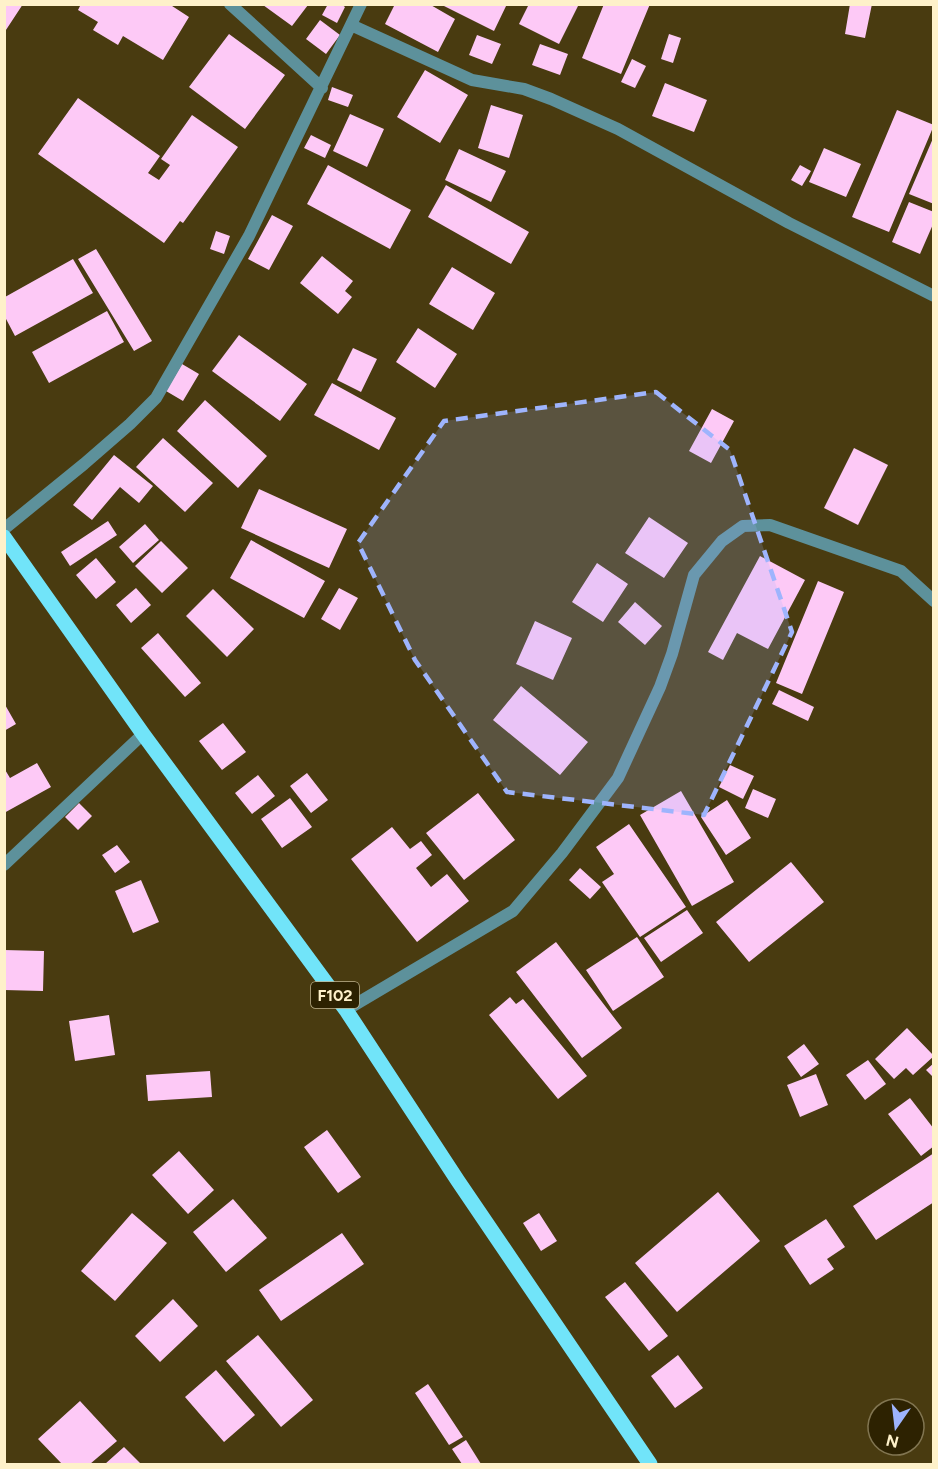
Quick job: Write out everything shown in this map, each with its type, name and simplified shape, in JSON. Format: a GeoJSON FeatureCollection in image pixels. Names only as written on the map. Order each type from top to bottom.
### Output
{"type":"FeatureCollection","features":[{"type":"Feature","properties":{"kind":"main road","name":"F102"},"geometry":{"type":"LineString","coordinates":[[4,537],[142,734],[346,1010],[458,1181],[650,1464]]}},
{"type":"Feature","properties":{"kind":"street"},"geometry":{"type":"LineString","coordinates":[[230,4],[322,88]]}},
{"type":"Feature","properties":{"kind":"street"},"geometry":{"type":"LineString","coordinates":[[4,529],[84,464],[156,398],[249,236],[361,4]]}},
{"type":"Feature","properties":{"kind":"street"},"geometry":{"type":"LineString","coordinates":[[351,25],[472,80],[524,89],[618,129],[789,223],[933,296]]}},
{"type":"Feature","properties":{"kind":"street"},"geometry":{"type":"LineString","coordinates":[[346,1010],[513,911],[562,853],[618,778],[660,687],[672,654],[694,575],[722,541],[743,526],[770,525],[901,571],[933,601]]}},
{"type":"Feature","properties":{"kind":"street"},"geometry":{"type":"LineString","coordinates":[[4,865],[142,734]]}},
{"type":"Feature","properties":{"kind":"highlighted area"},"geometry":{"type":"Polygon","coordinates":[[[656,392],[730,450],[792,632],[704,815],[507,792],[415,660],[358,543],[444,421],[656,392]]]}},
{"type":"Feature","properties":{"kind":"building"},"geometry":{"type":"Polygon","coordinates":[[[4,4],[23,4],[4,33],[4,4]]]}},
{"type":"Feature","properties":{"kind":"building"},"geometry":{"type":"Polygon","coordinates":[[[81,4],[169,4],[189,17],[163,60],[123,36],[118,45],[93,30],[98,22],[78,10],[81,4]]]}},
{"type":"Feature","properties":{"kind":"building"},"geometry":{"type":"Polygon","coordinates":[[[328,4],[341,4],[345,7],[337,23],[322,15],[328,4]]]}},
{"type":"Feature","properties":{"kind":"building"},"geometry":{"type":"Polygon","coordinates":[[[395,4],[429,4],[455,19],[438,52],[385,24],[395,4]]]}},
{"type":"Feature","properties":{"kind":"building"},"geometry":{"type":"Polygon","coordinates":[[[440,4],[507,4],[494,31],[440,4]]]}},
{"type":"Feature","properties":{"kind":"building"},"geometry":{"type":"Polygon","coordinates":[[[529,4],[579,4],[559,44],[519,24],[529,4]]]}},
{"type":"Feature","properties":{"kind":"building"},"geometry":{"type":"Polygon","coordinates":[[[604,4],[650,4],[621,74],[582,58],[604,4]]]}},
{"type":"Feature","properties":{"kind":"building"},"geometry":{"type":"Polygon","coordinates":[[[850,4],[872,4],[865,38],[845,34],[850,4]]]}},
{"type":"Feature","properties":{"kind":"building"},"geometry":{"type":"Polygon","coordinates":[[[263,5],[308,5],[292,26],[263,5]]]}},
{"type":"Feature","properties":{"kind":"building"},"geometry":{"type":"Polygon","coordinates":[[[320,20],[340,35],[326,54],[306,39],[320,20]]]}},
{"type":"Feature","properties":{"kind":"building"},"geometry":{"type":"Polygon","coordinates":[[[229,34],[285,75],[245,129],[189,87],[229,34]]]}},
{"type":"Feature","properties":{"kind":"building"},"geometry":{"type":"Polygon","coordinates":[[[669,34],[681,38],[673,63],[661,59],[669,34]]]}},
{"type":"Feature","properties":{"kind":"building"},"geometry":{"type":"Polygon","coordinates":[[[477,35],[501,44],[492,64],[469,55],[477,35]]]}},
{"type":"Feature","properties":{"kind":"building"},"geometry":{"type":"Polygon","coordinates":[[[540,44],[568,54],[560,75],[532,65],[540,44]]]}},
{"type":"Feature","properties":{"kind":"building"},"geometry":{"type":"Polygon","coordinates":[[[632,59],[646,66],[635,88],[621,82],[632,59]]]}},
{"type":"Feature","properties":{"kind":"building"},"geometry":{"type":"Polygon","coordinates":[[[425,70],[468,95],[440,143],[397,117],[425,70]]]}},
{"type":"Feature","properties":{"kind":"building"},"geometry":{"type":"Polygon","coordinates":[[[665,83],[707,100],[694,132],[652,116],[665,83]]]}},
{"type":"Feature","properties":{"kind":"building"},"geometry":{"type":"Polygon","coordinates":[[[332,87],[353,95],[348,107],[328,100],[332,87]]]}},
{"type":"Feature","properties":{"kind":"building"},"geometry":{"type":"Polygon","coordinates":[[[78,98],[160,156],[148,173],[159,180],[170,165],[161,159],[192,115],[238,147],[183,223],[180,221],[164,243],[38,154],[78,98]]]}},
{"type":"Feature","properties":{"kind":"building"},"geometry":{"type":"Polygon","coordinates":[[[491,105],[523,115],[509,158],[478,148],[491,105]]]}},
{"type":"Feature","properties":{"kind":"building"},"geometry":{"type":"Polygon","coordinates":[[[897,110],[934,125],[889,232],[852,217],[897,110]]]}},
{"type":"Feature","properties":{"kind":"building"},"geometry":{"type":"Polygon","coordinates":[[[350,114],[384,129],[367,167],[333,151],[350,114]]]}},
{"type":"Feature","properties":{"kind":"building"},"geometry":{"type":"Polygon","coordinates":[[[311,135],[331,145],[325,158],[304,148],[311,135]]]}},
{"type":"Feature","properties":{"kind":"building"},"geometry":{"type":"Polygon","coordinates":[[[934,136],[934,204],[909,194],[934,136]]]}},
{"type":"Feature","properties":{"kind":"building"},"geometry":{"type":"Polygon","coordinates":[[[824,148],[861,164],[846,197],[809,182],[824,148]]]}},
{"type":"Feature","properties":{"kind":"building"},"geometry":{"type":"Polygon","coordinates":[[[459,149],[506,171],[491,202],[445,180],[459,149]]]}},
{"type":"Feature","properties":{"kind":"building"},"geometry":{"type":"Polygon","coordinates":[[[328,165],[411,210],[390,249],[307,204],[328,165]]]}},
{"type":"Feature","properties":{"kind":"building"},"geometry":{"type":"Polygon","coordinates":[[[800,165],[811,171],[802,186],[791,180],[800,165]]]}},
{"type":"Feature","properties":{"kind":"building"},"geometry":{"type":"Polygon","coordinates":[[[446,185],[529,232],[511,264],[428,217],[446,185]]]}},
{"type":"Feature","properties":{"kind":"building"},"geometry":{"type":"Polygon","coordinates":[[[909,202],[934,212],[934,222],[920,254],[892,242],[909,202]]]}},
{"type":"Feature","properties":{"kind":"building"},"geometry":{"type":"Polygon","coordinates":[[[272,215],[293,226],[269,270],[248,259],[272,215]]]}},
{"type":"Feature","properties":{"kind":"building"},"geometry":{"type":"Polygon","coordinates":[[[216,231],[230,236],[224,254],[210,249],[216,231]]]}},
{"type":"Feature","properties":{"kind":"building"},"geometry":{"type":"Polygon","coordinates":[[[96,249],[152,341],[134,351],[78,259],[96,249]]]}},
{"type":"Feature","properties":{"kind":"building"},"geometry":{"type":"Polygon","coordinates":[[[322,256],[353,281],[345,291],[352,297],[338,314],[300,283],[322,256]]]}},
{"type":"Feature","properties":{"kind":"building"},"geometry":{"type":"Polygon","coordinates":[[[73,259],[93,293],[15,336],[5,317],[5,297],[73,259]]]}},
{"type":"Feature","properties":{"kind":"building"},"geometry":{"type":"Polygon","coordinates":[[[452,267],[495,293],[473,330],[429,304],[452,267]]]}},
{"type":"Feature","properties":{"kind":"building"},"geometry":{"type":"Polygon","coordinates":[[[107,311],[124,342],[49,383],[32,352],[107,311]]]}},
{"type":"Feature","properties":{"kind":"building"},"geometry":{"type":"Polygon","coordinates":[[[418,328],[457,354],[435,388],[396,362],[418,328]]]}},
{"type":"Feature","properties":{"kind":"building"},"geometry":{"type":"Polygon","coordinates":[[[239,335],[307,384],[280,421],[212,371],[239,335]]]}},
{"type":"Feature","properties":{"kind":"building"},"geometry":{"type":"Polygon","coordinates":[[[353,348],[377,359],[361,392],[337,380],[353,348]]]}},
{"type":"Feature","properties":{"kind":"building"},"geometry":{"type":"Polygon","coordinates":[[[182,364],[199,374],[183,401],[166,391],[182,364]]]}},
{"type":"Feature","properties":{"kind":"building"},"geometry":{"type":"Polygon","coordinates":[[[332,383],[396,418],[379,450],[314,415],[332,383]]]}},
{"type":"Feature","properties":{"kind":"building"},"geometry":{"type":"Polygon","coordinates":[[[205,400],[267,456],[238,488],[177,431],[205,400]]]}},
{"type":"Feature","properties":{"kind":"building"},"geometry":{"type":"Polygon","coordinates":[[[712,409],[734,421],[711,463],[689,451],[712,409]]]}},
{"type":"Feature","properties":{"kind":"building"},"geometry":{"type":"Polygon","coordinates":[[[163,438],[213,483],[185,512],[136,467],[163,438]]]}},
{"type":"Feature","properties":{"kind":"building"},"geometry":{"type":"Polygon","coordinates":[[[854,448],[888,465],[858,525],[824,508],[854,448]]]}},
{"type":"Feature","properties":{"kind":"building"},"geometry":{"type":"Polygon","coordinates":[[[114,455],[153,486],[139,503],[120,487],[92,520],[73,505],[114,455]]]}},
{"type":"Feature","properties":{"kind":"building"},"geometry":{"type":"Polygon","coordinates":[[[259,489],[347,529],[329,568],[241,528],[259,489]]]}},
{"type":"Feature","properties":{"kind":"building"},"geometry":{"type":"Polygon","coordinates":[[[649,517],[688,543],[664,578],[625,553],[649,517]]]}},
{"type":"Feature","properties":{"kind":"building"},"geometry":{"type":"Polygon","coordinates":[[[108,521],[117,535],[70,566],[61,552],[108,521]]]}},
{"type":"Feature","properties":{"kind":"building"},"geometry":{"type":"Polygon","coordinates":[[[145,524],[159,540],[133,563],[119,547],[145,524]]]}},
{"type":"Feature","properties":{"kind":"building"},"geometry":{"type":"Polygon","coordinates":[[[251,540],[325,581],[304,618],[230,578],[251,540]]]}},
{"type":"Feature","properties":{"kind":"building"},"geometry":{"type":"Polygon","coordinates":[[[161,541],[188,568],[162,593],[135,566],[161,541]]]}},
{"type":"Feature","properties":{"kind":"building"},"geometry":{"type":"Polygon","coordinates":[[[760,556],[805,580],[768,649],[737,633],[723,660],[708,652],[760,556]]]}},
{"type":"Feature","properties":{"kind":"building"},"geometry":{"type":"Polygon","coordinates":[[[96,558],[116,582],[96,599],[76,575],[96,558]]]}},
{"type":"Feature","properties":{"kind":"building"},"geometry":{"type":"Polygon","coordinates":[[[597,563],[628,584],[603,622],[572,602],[597,563]]]}},
{"type":"Feature","properties":{"kind":"building"},"geometry":{"type":"Polygon","coordinates":[[[818,581],[844,592],[802,694],[776,683],[818,581]]]}},
{"type":"Feature","properties":{"kind":"building"},"geometry":{"type":"Polygon","coordinates":[[[136,588],[151,605],[131,623],[116,605],[136,588]]]}},
{"type":"Feature","properties":{"kind":"building"},"geometry":{"type":"Polygon","coordinates":[[[339,588],[358,598],[340,630],[321,619],[339,588]]]}},
{"type":"Feature","properties":{"kind":"building"},"geometry":{"type":"Polygon","coordinates":[[[213,589],[254,629],[227,657],[186,616],[213,589]]]}},
{"type":"Feature","properties":{"kind":"building"},"geometry":{"type":"Polygon","coordinates":[[[635,602],[662,626],[645,645],[618,622],[635,602]]]}},
{"type":"Feature","properties":{"kind":"building"},"geometry":{"type":"Polygon","coordinates":[[[535,621],[572,638],[553,680],[516,664],[535,621]]]}},
{"type":"Feature","properties":{"kind":"building"},"geometry":{"type":"Polygon","coordinates":[[[158,633],[201,683],[185,697],[141,648],[158,633]]]}},
{"type":"Feature","properties":{"kind":"building"},"geometry":{"type":"Polygon","coordinates":[[[521,686],[588,742],[560,775],[493,720],[521,686]]]}},
{"type":"Feature","properties":{"kind":"building"},"geometry":{"type":"Polygon","coordinates":[[[779,690],[814,707],[808,721],[772,704],[779,690]]]}},
{"type":"Feature","properties":{"kind":"building"},"geometry":{"type":"Polygon","coordinates":[[[4,703],[16,724],[4,731],[4,703]]]}},
{"type":"Feature","properties":{"kind":"building"},"geometry":{"type":"Polygon","coordinates":[[[223,723],[246,752],[222,770],[199,741],[223,723]]]}},
{"type":"Feature","properties":{"kind":"building"},"geometry":{"type":"Polygon","coordinates":[[[37,763],[51,787],[4,813],[4,768],[10,778],[37,763]]]}},
{"type":"Feature","properties":{"kind":"building"},"geometry":{"type":"Polygon","coordinates":[[[730,765],[754,776],[743,799],[719,787],[730,765]]]}},
{"type":"Feature","properties":{"kind":"building"},"geometry":{"type":"Polygon","coordinates":[[[307,773],[328,800],[311,813],[290,786],[307,773]]]}},
{"type":"Feature","properties":{"kind":"building"},"geometry":{"type":"Polygon","coordinates":[[[258,775],[275,796],[252,814],[235,793],[258,775]]]}},
{"type":"Feature","properties":{"kind":"building"},"geometry":{"type":"Polygon","coordinates":[[[753,789],[776,799],[768,818],[745,808],[753,789]]]}},
{"type":"Feature","properties":{"kind":"building"},"geometry":{"type":"Polygon","coordinates":[[[681,791],[734,882],[692,906],[640,815],[681,791]]]}},
{"type":"Feature","properties":{"kind":"building"},"geometry":{"type":"Polygon","coordinates":[[[478,793],[515,840],[464,880],[426,833],[478,793]]]}},
{"type":"Feature","properties":{"kind":"building"},"geometry":{"type":"Polygon","coordinates":[[[290,798],[312,827],[282,848],[261,819],[290,798]]]}},
{"type":"Feature","properties":{"kind":"building"},"geometry":{"type":"Polygon","coordinates":[[[727,800],[751,838],[726,855],[701,817],[727,800]]]}},
{"type":"Feature","properties":{"kind":"building"},"geometry":{"type":"Polygon","coordinates":[[[79,803],[92,816],[78,830],[65,817],[79,803]]]}},
{"type":"Feature","properties":{"kind":"building"},"geometry":{"type":"Polygon","coordinates":[[[629,824],[686,907],[640,937],[602,882],[614,874],[596,847],[629,824]]]}},
{"type":"Feature","properties":{"kind":"building"},"geometry":{"type":"Polygon","coordinates":[[[392,827],[410,849],[421,841],[432,855],[416,868],[431,887],[447,874],[469,901],[417,942],[351,859],[392,827]]]}},
{"type":"Feature","properties":{"kind":"building"},"geometry":{"type":"Polygon","coordinates":[[[117,845],[130,862],[115,873],[102,855],[117,845]]]}},
{"type":"Feature","properties":{"kind":"building"},"geometry":{"type":"Polygon","coordinates":[[[791,862],[824,902],[749,962],[716,922],[791,862]]]}},
{"type":"Feature","properties":{"kind":"building"},"geometry":{"type":"Polygon","coordinates":[[[580,868],[601,887],[590,899],[569,880],[580,868]]]}},
{"type":"Feature","properties":{"kind":"building"},"geometry":{"type":"Polygon","coordinates":[[[141,880],[159,922],[133,933],[115,891],[141,880]]]}},
{"type":"Feature","properties":{"kind":"building"},"geometry":{"type":"Polygon","coordinates":[[[687,910],[703,933],[661,962],[644,938],[687,910]]]}},
{"type":"Feature","properties":{"kind":"building"},"geometry":{"type":"Polygon","coordinates":[[[637,937],[664,977],[613,1011],[586,970],[637,937]]]}},
{"type":"Feature","properties":{"kind":"building"},"geometry":{"type":"Polygon","coordinates":[[[556,942],[622,1028],[582,1058],[516,972],[556,942]]]}},
{"type":"Feature","properties":{"kind":"building"},"geometry":{"type":"Polygon","coordinates":[[[4,950],[44,951],[43,991],[4,990],[4,950]]]}},
{"type":"Feature","properties":{"kind":"building"},"geometry":{"type":"Polygon","coordinates":[[[510,997],[516,1004],[523,999],[587,1076],[558,1099],[489,1015],[510,997]]]}},
{"type":"Feature","properties":{"kind":"building"},"geometry":{"type":"Polygon","coordinates":[[[109,1015],[115,1055],[75,1061],[69,1021],[109,1015]]]}},
{"type":"Feature","properties":{"kind":"building"},"geometry":{"type":"Polygon","coordinates":[[[907,1028],[934,1056],[913,1075],[906,1068],[894,1079],[875,1059],[907,1028]]]}},
{"type":"Feature","properties":{"kind":"building"},"geometry":{"type":"Polygon","coordinates":[[[804,1044],[819,1064],[801,1077],[787,1057],[804,1044]]]}},
{"type":"Feature","properties":{"kind":"building"},"geometry":{"type":"Polygon","coordinates":[[[868,1060],[886,1084],[865,1100],[846,1075],[868,1060]]]}},
{"type":"Feature","properties":{"kind":"building"},"geometry":{"type":"Polygon","coordinates":[[[934,1063],[934,1078],[926,1070],[934,1063]]]}},
{"type":"Feature","properties":{"kind":"building"},"geometry":{"type":"Polygon","coordinates":[[[210,1071],[212,1097],[148,1101],[146,1075],[210,1071]]]}},
{"type":"Feature","properties":{"kind":"building"},"geometry":{"type":"Polygon","coordinates":[[[816,1074],[828,1105],[800,1117],[787,1085],[816,1074]]]}},
{"type":"Feature","properties":{"kind":"building"},"geometry":{"type":"Polygon","coordinates":[[[910,1098],[934,1129],[934,1146],[921,1156],[888,1114],[910,1098]]]}},
{"type":"Feature","properties":{"kind":"building"},"geometry":{"type":"Polygon","coordinates":[[[327,1130],[361,1177],[338,1193],[304,1147],[327,1130]]]}},
{"type":"Feature","properties":{"kind":"building"},"geometry":{"type":"Polygon","coordinates":[[[179,1151],[214,1190],[188,1214],[152,1175],[179,1151]]]}},
{"type":"Feature","properties":{"kind":"building"},"geometry":{"type":"Polygon","coordinates":[[[934,1153],[934,1202],[876,1240],[853,1206],[934,1153]]]}},
{"type":"Feature","properties":{"kind":"building"},"geometry":{"type":"Polygon","coordinates":[[[718,1192],[760,1241],[677,1312],[635,1263],[718,1192]]]}},
{"type":"Feature","properties":{"kind":"building"},"geometry":{"type":"Polygon","coordinates":[[[233,1199],[267,1238],[226,1272],[193,1232],[233,1199]]]}},
{"type":"Feature","properties":{"kind":"building"},"geometry":{"type":"Polygon","coordinates":[[[132,1213],[167,1243],[115,1301],[81,1271],[132,1213]]]}},
{"type":"Feature","properties":{"kind":"building"},"geometry":{"type":"Polygon","coordinates":[[[539,1213],[557,1241],[541,1251],[523,1223],[539,1213]]]}},
{"type":"Feature","properties":{"kind":"building"},"geometry":{"type":"Polygon","coordinates":[[[826,1219],[845,1247],[827,1259],[834,1269],[810,1285],[784,1246],[826,1219]]]}},
{"type":"Feature","properties":{"kind":"building"},"geometry":{"type":"Polygon","coordinates":[[[342,1233],[364,1264],[281,1321],[259,1290],[342,1233]]]}},
{"type":"Feature","properties":{"kind":"building"},"geometry":{"type":"Polygon","coordinates":[[[625,1282],[668,1336],[649,1351],[605,1297],[625,1282]]]}},
{"type":"Feature","properties":{"kind":"building"},"geometry":{"type":"Polygon","coordinates":[[[173,1299],[198,1326],[160,1362],[135,1336],[173,1299]]]}},
{"type":"Feature","properties":{"kind":"building"},"geometry":{"type":"Polygon","coordinates":[[[258,1335],[313,1400],[281,1427],[226,1361],[258,1335]]]}},
{"type":"Feature","properties":{"kind":"building"},"geometry":{"type":"Polygon","coordinates":[[[678,1355],[703,1388],[675,1408],[651,1376],[678,1355]]]}},
{"type":"Feature","properties":{"kind":"building"},"geometry":{"type":"Polygon","coordinates":[[[216,1370],[255,1415],[224,1442],[185,1397],[216,1370]]]}},
{"type":"Feature","properties":{"kind":"building"},"geometry":{"type":"Polygon","coordinates":[[[428,1384],[463,1437],[449,1445],[415,1393],[428,1384]]]}},
{"type":"Feature","properties":{"kind":"building"},"geometry":{"type":"Polygon","coordinates":[[[80,1401],[117,1441],[90,1464],[62,1464],[38,1439],[80,1401]]]}},
{"type":"Feature","properties":{"kind":"building"},"geometry":{"type":"Polygon","coordinates":[[[466,1440],[481,1464],[462,1464],[452,1449],[466,1440]]]}},
{"type":"Feature","properties":{"kind":"building"},"geometry":{"type":"Polygon","coordinates":[[[124,1447],[141,1464],[105,1464],[124,1447]]]}}]}
